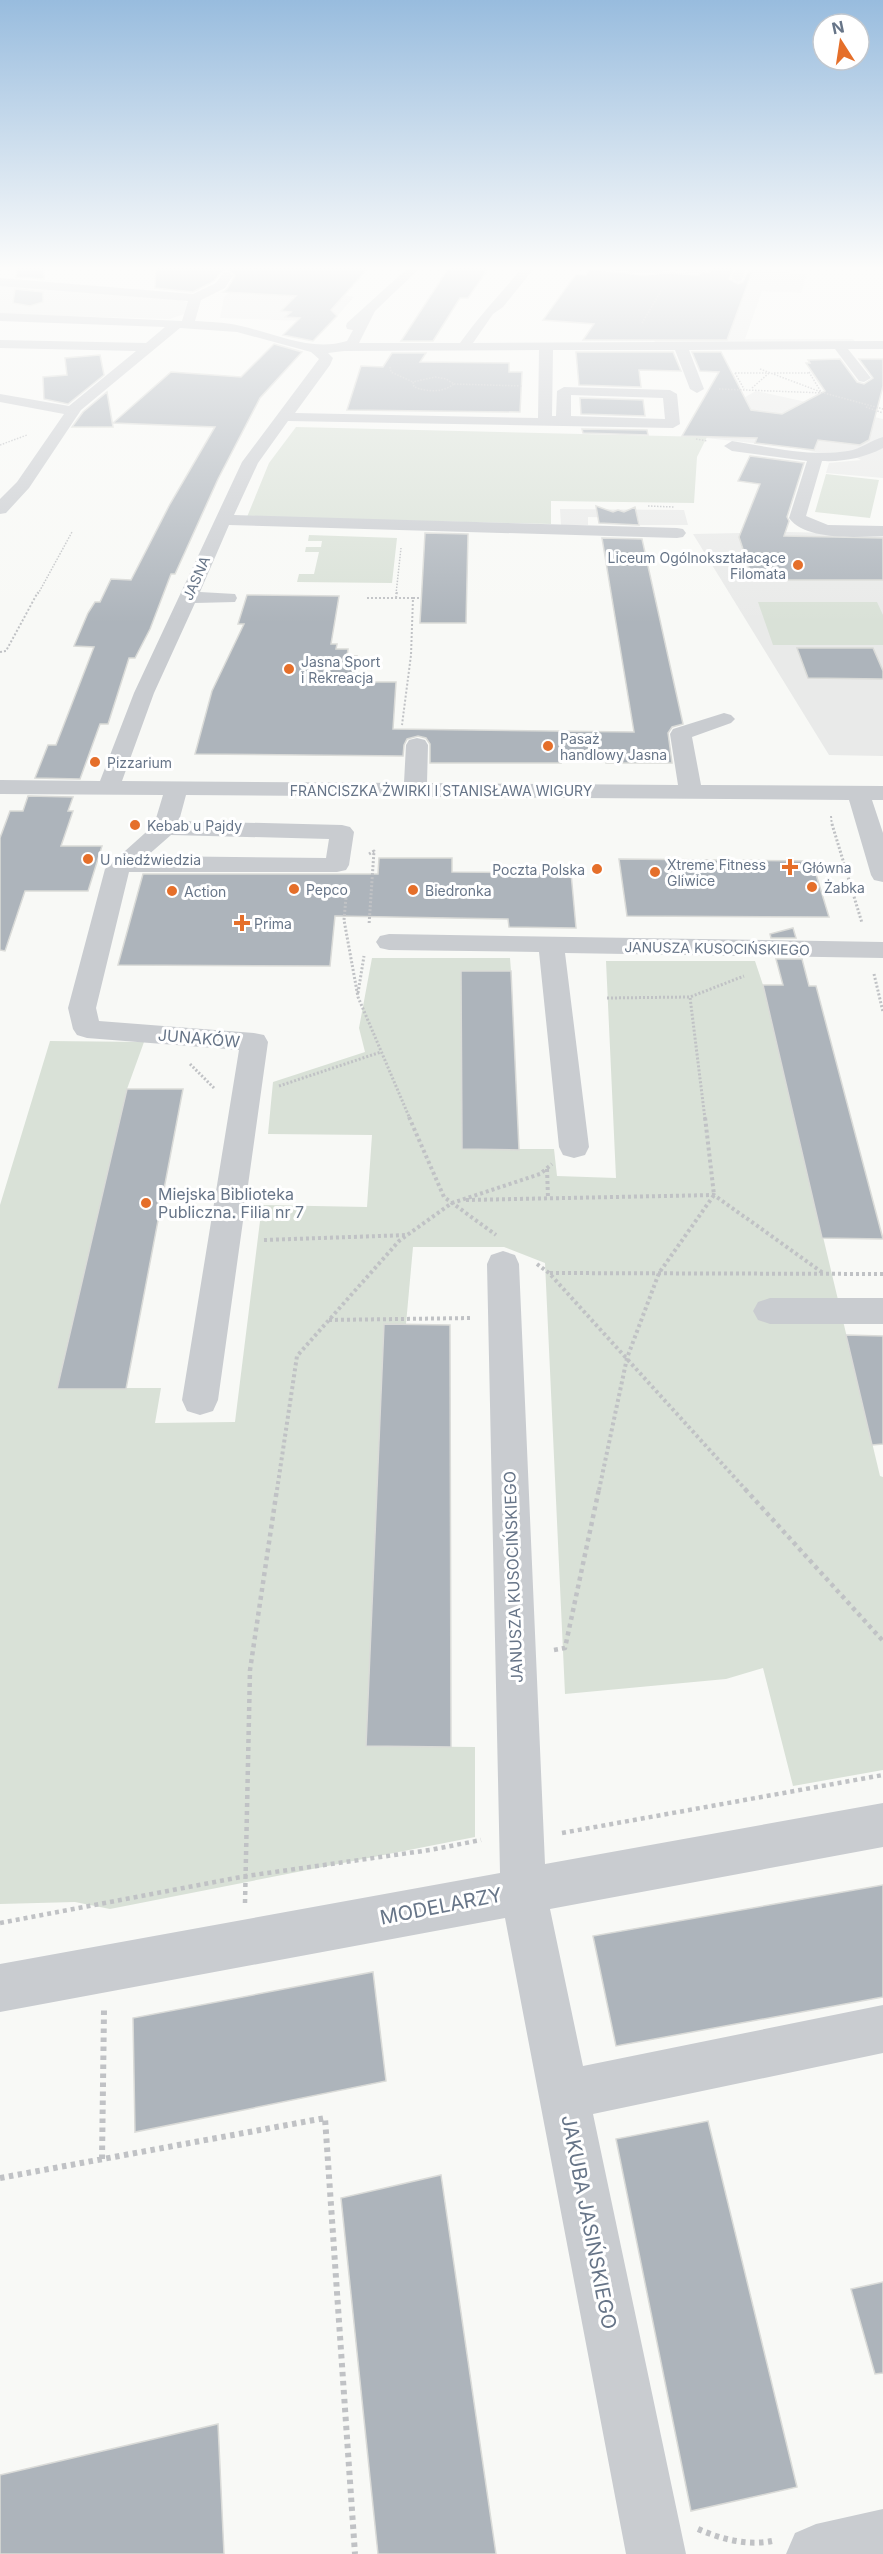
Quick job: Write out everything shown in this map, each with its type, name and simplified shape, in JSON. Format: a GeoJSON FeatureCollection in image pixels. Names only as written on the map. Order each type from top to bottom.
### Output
{"type":"FeatureCollection","features":[{"type":"Feature","properties":{"kind":"street"},"geometry":{"type":"LineString","coordinates":[[4,502],[74,411],[104,385]]}},
{"type":"Feature","properties":{"kind":"street","name":"JASNA"},"geometry":{"type":"LineString","coordinates":[[110,787],[144,693],[250,462],[310,385]]}},
{"type":"Feature","properties":{"kind":"street"},"geometry":{"type":"LineString","coordinates":[[696,385],[698,389]]}},
{"type":"Feature","properties":{"kind":"street"},"geometry":{"type":"LineString","coordinates":[[285,417],[545,423],[546,386]]}},
{"type":"Feature","properties":{"kind":"street"},"geometry":{"type":"LineString","coordinates":[[545,420],[563,421],[673,424],[670,394],[564,391],[563,421]]}},
{"type":"Feature","properties":{"kind":"street"},"geometry":{"type":"LineString","coordinates":[[0,398],[74,411]]}},
{"type":"Feature","properties":{"kind":"street"},"geometry":{"type":"LineString","coordinates":[[732,446],[816,456],[854,455],[866,452],[883,442]]}},
{"type":"Feature","properties":{"kind":"street"},"geometry":{"type":"LineString","coordinates":[[816,456],[797,518],[808,525],[830,531],[883,531]]}},
{"type":"Feature","properties":{"kind":"street"},"geometry":{"type":"LineString","coordinates":[[222,520],[677,533]]}},
{"type":"Feature","properties":{"kind":"street"},"geometry":{"type":"LineString","coordinates":[[187,597],[228,598]]}},
{"type":"Feature","properties":{"kind":"street"},"geometry":{"type":"LineString","coordinates":[[691,792],[681,734],[724,719]]}},
{"type":"Feature","properties":{"kind":"street"},"geometry":{"type":"LineString","coordinates":[[409,739],[416,790]]}},
{"type":"Feature","properties":{"kind":"street","name":"FRANCISZKA ŻWIRKI I STANISŁAWA WIGURY"},"geometry":{"type":"LineString","coordinates":[[0,787],[883,793]]}},
{"type":"Feature","properties":{"kind":"street"},"geometry":{"type":"LineString","coordinates":[[124,863],[344,865],[342,832],[165,828],[173,806],[175,788]]}},
{"type":"Feature","properties":{"kind":"street"},"geometry":{"type":"LineString","coordinates":[[857,792],[866,812],[870,837],[883,875]]}},
{"type":"Feature","properties":{"kind":"street","name":"JUNAKÓW"},"geometry":{"type":"LineString","coordinates":[[165,828],[117,869],[82,1008],[87,1029],[254,1042],[200,1400]]}},
{"type":"Feature","properties":{"kind":"street","name":"JANUSZA KUSOCIŃSKIEGO"},"geometry":{"type":"LineString","coordinates":[[378,942],[877,950]]}},
{"type":"Feature","properties":{"kind":"street"},"geometry":{"type":"LineString","coordinates":[[551,946],[574,1147]]}},
{"type":"Feature","properties":{"kind":"street","name":"JANUSZA KUSOCIŃSKIEGO"},"geometry":{"type":"LineString","coordinates":[[511,1254],[515,1658],[523,1891]]}},
{"type":"Feature","properties":{"kind":"street"},"geometry":{"type":"LineString","coordinates":[[770,1311],[883,1311]]}},
{"type":"Feature","properties":{"kind":"street","name":"MODELARZY"},"geometry":{"type":"LineString","coordinates":[[0,1988],[883,1826]]}},
{"type":"Feature","properties":{"kind":"street","name":"JAKUBA JASIŃSKIEGO"},"geometry":{"type":"LineString","coordinates":[[523,1891],[656,2554]]}},
{"type":"Feature","properties":{"kind":"street"},"geometry":{"type":"LineString","coordinates":[[563,2095],[883,2029]]}},
{"type":"Feature","properties":{"kind":"street"},"geometry":{"type":"LineString","coordinates":[[816,2554],[883,2539]]}},
{"type":"Feature","properties":{"kind":"path"},"geometry":{"type":"LineString","coordinates":[[414,385],[418,389],[431,391],[449,389],[453,385]]}},
{"type":"Feature","properties":{"kind":"path"},"geometry":{"type":"LineString","coordinates":[[509,385],[546,386]]}},
{"type":"Feature","properties":{"kind":"path"},"geometry":{"type":"LineString","coordinates":[[742,385],[744,389]]}},
{"type":"Feature","properties":{"kind":"path"},"geometry":{"type":"LineString","coordinates":[[752,389],[756,385]]}},
{"type":"Feature","properties":{"kind":"path"},"geometry":{"type":"LineString","coordinates":[[802,385],[823,393],[818,385]]}},
{"type":"Feature","properties":{"kind":"path"},"geometry":{"type":"LineString","coordinates":[[883,409],[854,402],[883,413]]}},
{"type":"Feature","properties":{"kind":"path"},"geometry":{"type":"LineString","coordinates":[[0,445],[30,434]]}},
{"type":"Feature","properties":{"kind":"path"},"geometry":{"type":"LineString","coordinates":[[696,440],[705,441]]}},
{"type":"Feature","properties":{"kind":"path"},"geometry":{"type":"LineString","coordinates":[[396,598],[402,525]]}},
{"type":"Feature","properties":{"kind":"path"},"geometry":{"type":"LineString","coordinates":[[0,652],[6,651],[72,532]]}},
{"type":"Feature","properties":{"kind":"path"},"geometry":{"type":"LineString","coordinates":[[367,598],[422,598]]}},
{"type":"Feature","properties":{"kind":"path"},"geometry":{"type":"LineString","coordinates":[[409,739],[408,666],[411,656],[413,598]]}},
{"type":"Feature","properties":{"kind":"path"},"geometry":{"type":"LineString","coordinates":[[830,812],[834,836],[877,950],[883,1012]]}},
{"type":"Feature","properties":{"kind":"path"},"geometry":{"type":"LineString","coordinates":[[358,996],[378,942],[374,852],[344,865],[344,920],[358,996],[444,1197],[511,1254],[549,1273],[883,1641]]}},
{"type":"Feature","properties":{"kind":"path"},"geometry":{"type":"LineString","coordinates":[[607,998],[690,998],[760,969],[765,949]]}},
{"type":"Feature","properties":{"kind":"path"},"geometry":{"type":"LineString","coordinates":[[515,1658],[565,1648],[627,1358],[659,1273],[714,1195],[690,998]]}},
{"type":"Feature","properties":{"kind":"path"},"geometry":{"type":"LineString","coordinates":[[278,1087],[381,1052]]}},
{"type":"Feature","properties":{"kind":"path"},"geometry":{"type":"LineString","coordinates":[[245,1904],[250,1670],[297,1356],[399,1241],[452,1203],[540,1174],[574,1147]]}},
{"type":"Feature","properties":{"kind":"path"},"geometry":{"type":"LineString","coordinates":[[463,1200],[714,1195],[823,1273]]}},
{"type":"Feature","properties":{"kind":"path"},"geometry":{"type":"LineString","coordinates":[[264,1240],[408,1235]]}},
{"type":"Feature","properties":{"kind":"path"},"geometry":{"type":"LineString","coordinates":[[549,1273],[883,1274]]}},
{"type":"Feature","properties":{"kind":"path"},"geometry":{"type":"LineString","coordinates":[[329,1320],[473,1318]]}},
{"type":"Feature","properties":{"kind":"path"},"geometry":{"type":"LineString","coordinates":[[549,1835],[883,1775]]}},
{"type":"Feature","properties":{"kind":"path"},"geometry":{"type":"LineString","coordinates":[[0,1923],[246,1876],[430,1850],[481,1840]]}},
{"type":"Feature","properties":{"kind":"path"},"geometry":{"type":"LineString","coordinates":[[102,2159],[104,2003]]}},
{"type":"Feature","properties":{"kind":"path"},"geometry":{"type":"LineString","coordinates":[[0,2178],[325,2118],[355,2554]]}},
{"type":"Feature","properties":{"kind":"shaded area"},"geometry":{"type":"Polygon","coordinates":[[[756,391],[883,419],[883,478],[826,473],[829,463],[861,460],[850,454],[815,452],[791,447],[706,438],[720,411],[756,391]]]}},
{"type":"Feature","properties":{"kind":"shaded area"},"geometry":{"type":"Polygon","coordinates":[[[296,427],[707,437],[697,457],[694,503],[551,501],[551,524],[247,517],[269,463],[296,427]]]}},
{"type":"Feature","properties":{"kind":"shaded area"},"geometry":{"type":"Polygon","coordinates":[[[826,474],[879,480],[870,518],[815,512],[826,474]]]}},
{"type":"Feature","properties":{"kind":"shaded area"},"geometry":{"type":"Polygon","coordinates":[[[560,509],[684,510],[688,525],[640,525],[638,518],[588,517],[588,525],[561,525],[560,509]]]}},
{"type":"Feature","properties":{"kind":"shaded area"},"geometry":{"type":"Polygon","coordinates":[[[786,532],[883,534],[883,756],[829,755],[693,534],[786,532]]]}},
{"type":"Feature","properties":{"kind":"shaded area"},"geometry":{"type":"Polygon","coordinates":[[[309,535],[397,538],[392,583],[297,582],[299,574],[314,574],[319,552],[305,552],[306,547],[321,547],[322,541],[308,541],[309,535]]]}},
{"type":"Feature","properties":{"kind":"shaded area"},"geometry":{"type":"Polygon","coordinates":[[[758,602],[877,602],[883,615],[883,645],[773,645],[758,602]]]}},
{"type":"Feature","properties":{"kind":"shaded area"},"geometry":{"type":"Polygon","coordinates":[[[372,958],[510,958],[511,971],[461,971],[462,1149],[554,1149],[557,1176],[616,1178],[606,961],[755,961],[763,985],[880,1476],[883,1477],[883,1770],[793,1786],[763,1668],[726,1679],[565,1694],[545,1263],[504,1247],[413,1247],[406,1324],[384,1325],[366,1746],[475,1747],[475,1837],[110,1909],[75,1902],[0,1904],[0,1205],[50,1041],[144,1042],[127,1089],[57,1388],[161,1388],[155,1423],[235,1422],[262,1205],[367,1207],[372,1135],[268,1134],[273,1082],[365,1052],[359,1028],[372,958]]]}},
{"type":"Feature","properties":{"kind":"building"},"geometry":{"type":"Polygon","coordinates":[[[43,385],[91,385],[68,404],[44,399],[43,385]]]}},
{"type":"Feature","properties":{"kind":"building"},"geometry":{"type":"Polygon","coordinates":[[[156,385],[272,385],[260,398],[218,479],[175,574],[171,574],[150,629],[135,658],[129,658],[108,724],[100,724],[80,779],[35,778],[48,745],[56,745],[94,647],[74,646],[88,613],[95,602],[100,602],[111,579],[131,580],[170,504],[215,427],[113,423],[156,385]]]}},
{"type":"Feature","properties":{"kind":"building"},"geometry":{"type":"Polygon","coordinates":[[[355,385],[521,385],[520,412],[347,410],[355,385]]]}},
{"type":"Feature","properties":{"kind":"building"},"geometry":{"type":"Polygon","coordinates":[[[585,385],[641,385],[641,387],[585,385]]]}},
{"type":"Feature","properties":{"kind":"building"},"geometry":{"type":"Polygon","coordinates":[[[711,385],[738,385],[751,410],[782,414],[825,391],[821,385],[883,385],[869,440],[860,445],[818,440],[814,450],[755,443],[757,438],[682,436],[711,385]]]}},
{"type":"Feature","properties":{"kind":"building"},"geometry":{"type":"Polygon","coordinates":[[[107,392],[113,427],[72,427],[83,412],[107,392]]]}},
{"type":"Feature","properties":{"kind":"building"},"geometry":{"type":"Polygon","coordinates":[[[580,398],[643,400],[645,416],[581,414],[580,398]]]}},
{"type":"Feature","properties":{"kind":"building"},"geometry":{"type":"Polygon","coordinates":[[[582,429],[647,430],[648,435],[583,433],[582,429]]]}},
{"type":"Feature","properties":{"kind":"building"},"geometry":{"type":"Polygon","coordinates":[[[750,456],[804,463],[787,517],[789,521],[784,536],[883,538],[883,580],[753,580],[739,537],[760,484],[738,481],[750,456]]]}},
{"type":"Feature","properties":{"kind":"building"},"geometry":{"type":"Polygon","coordinates":[[[596,506],[613,512],[618,510],[624,512],[635,507],[639,525],[599,523],[596,506]]]}},
{"type":"Feature","properties":{"kind":"building"},"geometry":{"type":"Polygon","coordinates":[[[425,533],[468,534],[466,623],[420,623],[425,533]]]}},
{"type":"Feature","properties":{"kind":"building"},"geometry":{"type":"Polygon","coordinates":[[[602,538],[642,539],[683,724],[672,727],[668,733],[672,763],[606,763],[604,751],[560,757],[561,763],[430,763],[430,744],[426,738],[418,736],[407,739],[403,756],[195,754],[212,691],[244,624],[238,624],[247,595],[339,596],[331,644],[337,644],[336,649],[348,649],[347,656],[357,656],[353,682],[396,682],[393,729],[634,732],[602,538]]]}},
{"type":"Feature","properties":{"kind":"building"},"geometry":{"type":"Polygon","coordinates":[[[797,648],[873,648],[883,671],[883,679],[808,678],[797,648]]]}},
{"type":"Feature","properties":{"kind":"building"},"geometry":{"type":"Polygon","coordinates":[[[28,796],[73,797],[68,811],[73,811],[61,846],[102,846],[88,891],[25,891],[5,951],[0,950],[0,838],[10,811],[23,811],[28,796]]]}},
{"type":"Feature","properties":{"kind":"building"},"geometry":{"type":"Polygon","coordinates":[[[379,858],[452,858],[452,872],[571,873],[576,928],[509,927],[508,919],[335,916],[330,966],[118,965],[143,874],[378,874],[379,858]]]}},
{"type":"Feature","properties":{"kind":"building"},"geometry":{"type":"Polygon","coordinates":[[[619,859],[812,861],[829,917],[627,916],[619,859]]]}},
{"type":"Feature","properties":{"kind":"building"},"geometry":{"type":"Polygon","coordinates":[[[793,928],[796,938],[771,938],[770,934],[793,928]]]}},
{"type":"Feature","properties":{"kind":"building"},"geometry":{"type":"Polygon","coordinates":[[[776,959],[802,959],[809,986],[816,986],[883,1239],[822,1238],[763,985],[783,985],[776,959]]]}},
{"type":"Feature","properties":{"kind":"building"},"geometry":{"type":"Polygon","coordinates":[[[461,971],[511,971],[519,1150],[462,1149],[461,971]]]}},
{"type":"Feature","properties":{"kind":"building"},"geometry":{"type":"Polygon","coordinates":[[[127,1089],[183,1089],[126,1389],[57,1389],[127,1089]]]}},
{"type":"Feature","properties":{"kind":"building"},"geometry":{"type":"Polygon","coordinates":[[[384,1324],[450,1325],[451,1747],[366,1746],[384,1324]]]}},
{"type":"Feature","properties":{"kind":"building"},"geometry":{"type":"Polygon","coordinates":[[[846,1335],[883,1336],[883,1444],[872,1445],[846,1335]]]}},
{"type":"Feature","properties":{"kind":"building"},"geometry":{"type":"Polygon","coordinates":[[[883,1885],[883,1997],[616,2046],[593,1936],[883,1885]]]}},
{"type":"Feature","properties":{"kind":"building"},"geometry":{"type":"Polygon","coordinates":[[[373,1972],[386,2081],[135,2132],[133,2018],[373,1972]]]}},
{"type":"Feature","properties":{"kind":"building"},"geometry":{"type":"Polygon","coordinates":[[[708,2121],[797,2487],[691,2511],[616,2139],[708,2121]]]}},
{"type":"Feature","properties":{"kind":"building"},"geometry":{"type":"Polygon","coordinates":[[[441,2175],[496,2554],[378,2554],[341,2198],[441,2175]]]}},
{"type":"Feature","properties":{"kind":"building"},"geometry":{"type":"Polygon","coordinates":[[[883,2282],[883,2373],[875,2374],[851,2289],[883,2282]]]}},
{"type":"Feature","properties":{"kind":"building"},"geometry":{"type":"Polygon","coordinates":[[[218,2424],[224,2554],[0,2554],[0,2475],[218,2424]]]}},
{"type":"Feature","properties":{"kind":"place","name":"Liceum Ogólnokształacące Filomata"},"geometry":{"type":"Point","coordinates":[798,565]}},
{"type":"Feature","properties":{"kind":"place","name":"Jasna Sport i Rekreacja"},"geometry":{"type":"Point","coordinates":[289,669]}},
{"type":"Feature","properties":{"kind":"place","name":"Pasaż handlowy Jasna"},"geometry":{"type":"Point","coordinates":[548,746]}},
{"type":"Feature","properties":{"kind":"place","name":"Pizzarium"},"geometry":{"type":"Point","coordinates":[95,762]}},
{"type":"Feature","properties":{"kind":"place","name":"Kebab u Pajdy"},"geometry":{"type":"Point","coordinates":[135,825]}},
{"type":"Feature","properties":{"kind":"place","name":"U niedźwiedzia"},"geometry":{"type":"Point","coordinates":[88,859]}},
{"type":"Feature","properties":{"kind":"place","name":"Główna"},"geometry":{"type":"Point","coordinates":[790,867]}},
{"type":"Feature","properties":{"kind":"place","name":"Poczta Polska"},"geometry":{"type":"Point","coordinates":[597,869]}},
{"type":"Feature","properties":{"kind":"place","name":"Xtreme Fitness Gliwice"},"geometry":{"type":"Point","coordinates":[655,872]}},
{"type":"Feature","properties":{"kind":"place","name":"Żabka"},"geometry":{"type":"Point","coordinates":[812,887]}},
{"type":"Feature","properties":{"kind":"place","name":"Pepco"},"geometry":{"type":"Point","coordinates":[294,889]}},
{"type":"Feature","properties":{"kind":"place","name":"Biedronka"},"geometry":{"type":"Point","coordinates":[413,890]}},
{"type":"Feature","properties":{"kind":"place","name":"Action"},"geometry":{"type":"Point","coordinates":[172,891]}},
{"type":"Feature","properties":{"kind":"place","name":"Prima"},"geometry":{"type":"Point","coordinates":[242,923]}},
{"type":"Feature","properties":{"kind":"place","name":"Miejska Biblioteka Publiczna. Filia nr 7"},"geometry":{"type":"Point","coordinates":[146,1203]}}]}
